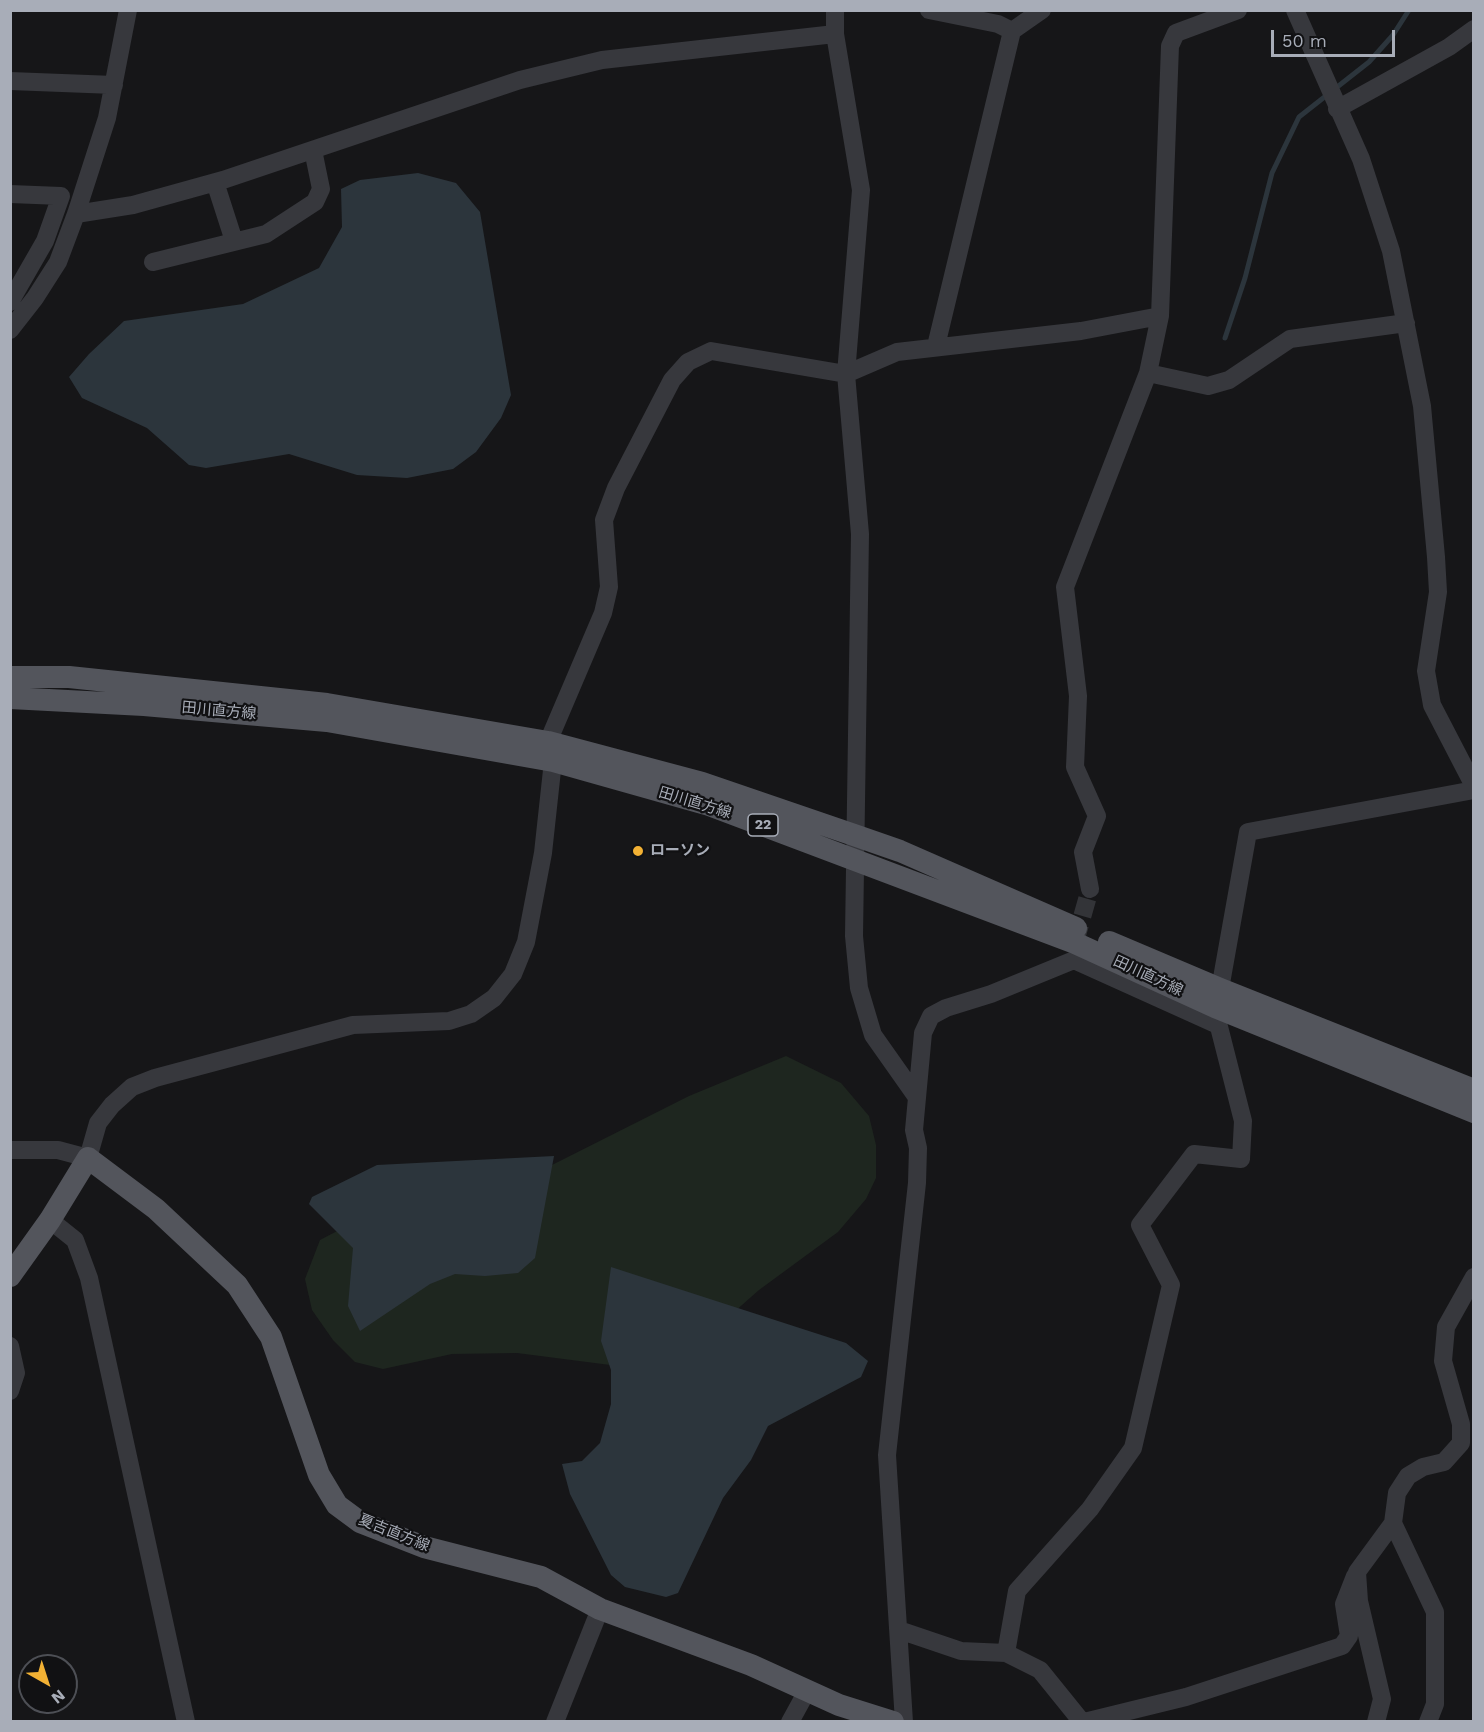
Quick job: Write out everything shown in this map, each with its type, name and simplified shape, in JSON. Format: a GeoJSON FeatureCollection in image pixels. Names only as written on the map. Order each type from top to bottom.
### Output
{"type":"FeatureCollection","features":[{"type":"Feature","properties":{"kind":"main road","name":"田川直方線"},"geometry":{"type":"LineString","coordinates":[[10,677],[69,676],[327,704],[702,783],[900,851],[1217,1007],[1473,1090]]}},
{"type":"Feature","properties":{"kind":"main road","name":"田川直方線"},"geometry":{"type":"LineString","coordinates":[[10,698],[144,705],[327,721],[550,751],[709,805],[854,859],[1473,1112]]}},
{"type":"Feature","properties":{"kind":"main road"},"geometry":{"type":"LineString","coordinates":[[10,1276],[50,1220],[88,1158]]}},
{"type":"Feature","properties":{"kind":"main road","name":"夏吉直方線"},"geometry":{"type":"LineString","coordinates":[[88,1158],[156,1209],[237,1285],[271,1337],[319,1475],[337,1505],[360,1522],[424,1547],[540,1577],[600,1609],[751,1665],[839,1705],[893,1722]]}},
{"type":"Feature","properties":{"kind":"street"},"geometry":{"type":"LineString","coordinates":[[15,307],[57,262],[76,214],[108,118],[128,10]]}},
{"type":"Feature","properties":{"kind":"street"},"geometry":{"type":"LineString","coordinates":[[835,10],[835,34],[861,190],[846,374],[860,534],[854,936],[859,988],[873,1035],[916,1095]]}},
{"type":"Feature","properties":{"kind":"street"},"geometry":{"type":"LineString","coordinates":[[929,10],[998,24],[1012,31]]}},
{"type":"Feature","properties":{"kind":"street"},"geometry":{"type":"LineString","coordinates":[[936,346],[1012,31],[1042,10]]}},
{"type":"Feature","properties":{"kind":"street"},"geometry":{"type":"LineString","coordinates":[[1090,889],[1083,852],[1097,816],[1075,767],[1078,696],[1065,587],[1148,373],[1160,316],[1170,46],[1176,33],[1238,10]]}},
{"type":"Feature","properties":{"kind":"street"},"geometry":{"type":"LineString","coordinates":[[1006,1653],[1017,1591],[1090,1509],[1133,1448],[1171,1285],[1140,1225],[1194,1154],[1241,1159],[1243,1121],[1217,1007],[1248,832],[1473,788],[1432,705],[1426,671],[1438,592],[1436,557],[1422,406],[1388,240],[1360,159],[1336,109],[1295,10]]}},
{"type":"Feature","properties":{"kind":"street"},"geometry":{"type":"LineString","coordinates":[[1336,109],[1449,47],[1473,29]]}},
{"type":"Feature","properties":{"kind":"street"},"geometry":{"type":"LineString","coordinates":[[76,214],[133,205],[215,182],[519,80],[602,60],[835,34]]}},
{"type":"Feature","properties":{"kind":"street"},"geometry":{"type":"LineString","coordinates":[[10,81],[114,85]]}},
{"type":"Feature","properties":{"kind":"street"},"geometry":{"type":"LineString","coordinates":[[153,262],[266,234],[315,202],[321,189],[313,150]]}},
{"type":"Feature","properties":{"kind":"street"},"geometry":{"type":"LineString","coordinates":[[215,182],[234,241]]}},
{"type":"Feature","properties":{"kind":"street"},"geometry":{"type":"LineString","coordinates":[[10,194],[61,196],[45,242],[15,307],[10,330]]}},
{"type":"Feature","properties":{"kind":"street"},"geometry":{"type":"LineString","coordinates":[[10,1150],[58,1150],[88,1158],[98,1123],[112,1105],[132,1087],[155,1078],[352,1025],[377,1022],[412,1025],[449,1021],[471,1014],[494,998],[513,974],[526,942],[543,853],[550,751],[603,613],[609,587],[604,520],[616,488],[672,380],[688,362],[711,351],[846,374],[897,352],[1081,331],[1160,316]]}},
{"type":"Feature","properties":{"kind":"street"},"geometry":{"type":"LineString","coordinates":[[1148,373],[1208,387],[1229,380],[1290,339],[1406,323]]}},
{"type":"Feature","properties":{"kind":"street"},"geometry":{"type":"LineString","coordinates":[[904,1722],[887,1455],[917,1183],[916,1095],[923,1033],[932,1016],[1075,951]]}},
{"type":"Feature","properties":{"kind":"street"},"geometry":{"type":"LineString","coordinates":[[50,1220],[75,1240],[89,1278],[186,1722]]}},
{"type":"Feature","properties":{"kind":"street"},"geometry":{"type":"LineString","coordinates":[[899,1630],[961,1652],[1006,1653],[1040,1670],[1083,1722],[1186,1697],[1342,1646],[1349,1636],[1344,1604],[1357,1572],[1393,1523],[1397,1493],[1408,1476],[1423,1467],[1444,1462],[1461,1443],[1461,1424],[1443,1360],[1446,1327],[1473,1277]]}},
{"type":"Feature","properties":{"kind":"street"},"geometry":{"type":"LineString","coordinates":[[10,1346],[16,1373],[10,1391]]}},
{"type":"Feature","properties":{"kind":"street"},"geometry":{"type":"LineString","coordinates":[[1393,1523],[1435,1612],[1435,1704],[1428,1722]]}},
{"type":"Feature","properties":{"kind":"street"},"geometry":{"type":"LineString","coordinates":[[1357,1572],[1359,1601],[1382,1699],[1376,1722]]}},
{"type":"Feature","properties":{"kind":"street"},"geometry":{"type":"LineString","coordinates":[[555,1722],[600,1609]]}},
{"type":"Feature","properties":{"kind":"street"},"geometry":{"type":"LineString","coordinates":[[790,1722],[807,1691]]}},
{"type":"Feature","properties":{"kind":"shaded area"},"geometry":{"type":"Polygon","coordinates":[[[418,173],[456,183],[480,212],[511,395],[501,418],[476,452],[453,469],[407,478],[357,475],[289,454],[206,468],[189,465],[147,428],[82,398],[69,377],[89,354],[124,321],[243,304],[319,268],[342,227],[341,189],[360,180],[418,173]]]}},
{"type":"Feature","properties":{"kind":"shaded area"},"geometry":{"type":"Polygon","coordinates":[[[786,1056],[841,1083],[869,1116],[876,1145],[876,1178],[866,1199],[838,1232],[759,1290],[716,1328],[618,1366],[517,1353],[452,1354],[383,1369],[355,1362],[333,1340],[312,1310],[305,1279],[320,1240],[341,1229],[552,1165],[689,1096],[786,1056]]]}},
{"type":"Feature","properties":{"kind":"shaded area"},"geometry":{"type":"Polygon","coordinates":[[[554,1156],[535,1258],[518,1273],[485,1276],[455,1274],[430,1284],[360,1331],[348,1306],[353,1248],[309,1204],[312,1197],[377,1165],[554,1156]]]}},
{"type":"Feature","properties":{"kind":"shaded area"},"geometry":{"type":"Polygon","coordinates":[[[611,1267],[846,1343],[868,1361],[861,1377],[768,1426],[751,1460],[723,1498],[678,1593],[666,1597],[625,1587],[611,1575],[570,1494],[562,1464],[582,1461],[600,1443],[611,1404],[611,1370],[601,1341],[611,1267]]]}},
{"type":"Feature","properties":{"kind":"waterway"},"geometry":{"type":"LineString","coordinates":[[1225,338],[1245,278],[1272,173],[1299,117],[1369,62],[1393,35],[1409,10]]}},
{"type":"Feature","properties":{"kind":"tunnel"},"geometry":{"type":"LineString","coordinates":[[1075,942],[1090,889]]}},
{"type":"Feature","properties":{"kind":"place","name":"ローソン"},"geometry":{"type":"Point","coordinates":[638,851]}}]}
